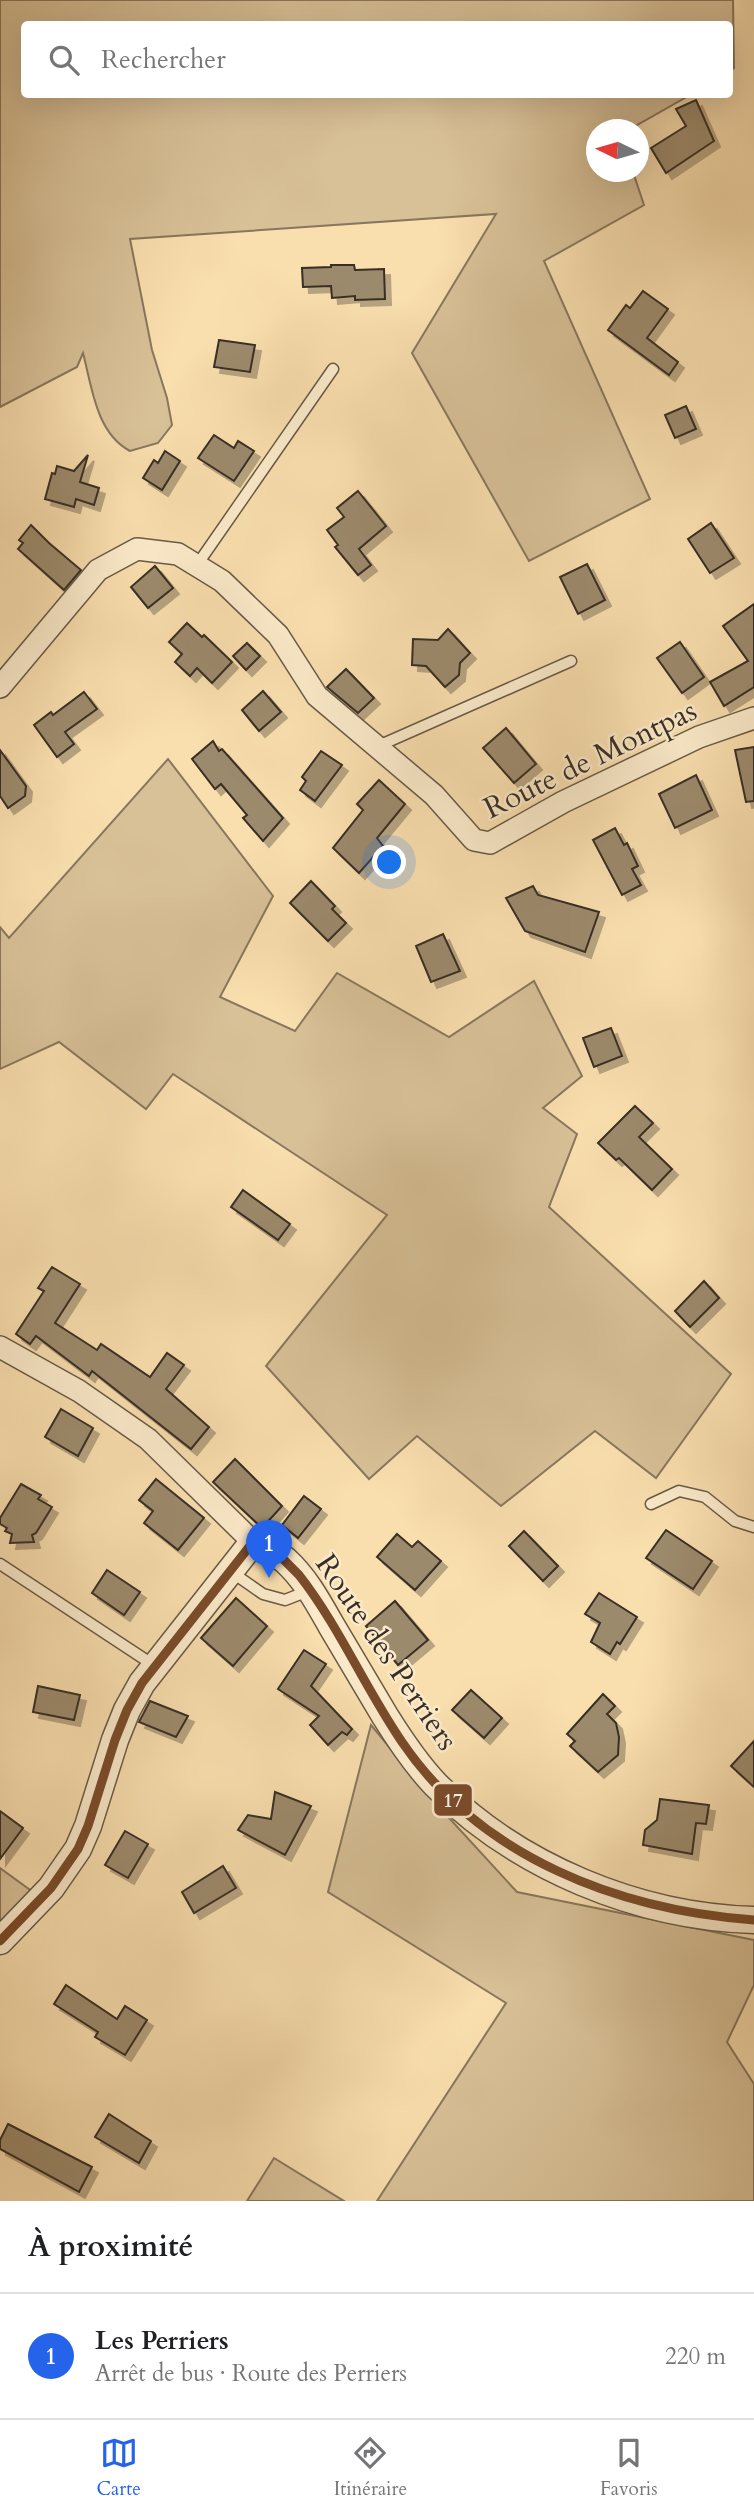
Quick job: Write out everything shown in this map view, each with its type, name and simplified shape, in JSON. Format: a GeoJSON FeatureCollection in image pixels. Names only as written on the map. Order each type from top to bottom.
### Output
{"type":"FeatureCollection","features":[{"type":"Feature","properties":{"kind":"street","name":"Route de Montpas"},"geometry":{"type":"LineString","coordinates":[[0,687],[98,570],[136,549],[178,554],[222,581],[278,635],[317,696],[434,794],[474,840],[490,843],[562,802],[649,760],[699,737],[754,718]]}},
{"type":"Feature","properties":{"kind":"street","name":"Route des Perriers"},"geometry":{"type":"LineString","coordinates":[[0,1347],[79,1391],[148,1439],[253,1542],[284,1559],[311,1590],[412,1757],[433,1782],[477,1822],[519,1850],[605,1891],[694,1916],[754,1920]]}},
{"type":"Feature","properties":{"kind":"street"},"geometry":{"type":"LineString","coordinates":[[0,1941],[51,1888],[78,1849],[127,1710],[142,1683],[253,1542]]}},
{"type":"Feature","properties":{"kind":"lane"},"geometry":{"type":"LineString","coordinates":[[197,565],[333,369]]}},
{"type":"Feature","properties":{"kind":"lane"},"geometry":{"type":"LineString","coordinates":[[376,747],[571,661]]}},
{"type":"Feature","properties":{"kind":"lane"},"geometry":{"type":"LineString","coordinates":[[651,1504],[679,1491],[705,1497],[735,1521],[754,1527]]}},
{"type":"Feature","properties":{"kind":"lane"},"geometry":{"type":"LineString","coordinates":[[0,1564],[155,1666]]}},
{"type":"Feature","properties":{"kind":"lane"},"geometry":{"type":"LineString","coordinates":[[230,1571],[263,1594],[285,1600],[311,1590]]}},
{"type":"Feature","properties":{"kind":"shaded area"},"geometry":{"type":"Polygon","coordinates":[[[0,0],[733,0],[734,68],[733,69],[733,21],[21,21],[21,98],[685,98],[648,119],[586,119],[586,182],[636,182],[644,205],[544,261],[650,499],[529,561],[412,353],[496,214],[130,239],[152,350],[167,398],[172,425],[158,443],[130,451],[110,433],[103,421],[83,353],[77,367],[0,407],[0,0]]]}},
{"type":"Feature","properties":{"kind":"shaded area"},"geometry":{"type":"Polygon","coordinates":[[[168,759],[273,896],[220,997],[295,1031],[337,973],[449,1037],[534,981],[582,1076],[543,1108],[577,1134],[549,1207],[731,1374],[656,1478],[595,1431],[501,1506],[417,1436],[369,1479],[266,1366],[387,1215],[173,1074],[146,1109],[59,1042],[0,1069],[0,927],[9,938],[168,759]]]}},
{"type":"Feature","properties":{"kind":"shaded area"},"geometry":{"type":"Polygon","coordinates":[[[371,1725],[439,1807],[517,1892],[754,1940],[754,1985],[727,2042],[754,2084],[754,2201],[377,2201],[506,2003],[328,1892],[371,1725]]]}},
{"type":"Feature","properties":{"kind":"shaded area"},"geometry":{"type":"Polygon","coordinates":[[[0,1868],[33,1892],[0,1925],[0,1868]]]}},
{"type":"Feature","properties":{"kind":"shaded area"},"geometry":{"type":"Polygon","coordinates":[[[274,2158],[344,2201],[247,2201],[274,2158]]]}},
{"type":"Feature","properties":{"kind":"building"},"geometry":{"type":"Polygon","coordinates":[[[696,100],[714,141],[666,173],[651,148],[686,126],[676,109],[696,100]]]}},
{"type":"Feature","properties":{"kind":"building"},"geometry":{"type":"Polygon","coordinates":[[[354,265],[355,270],[384,269],[385,299],[355,300],[355,296],[332,298],[331,286],[303,287],[302,268],[354,265]]]}},
{"type":"Feature","properties":{"kind":"building"},"geometry":{"type":"Polygon","coordinates":[[[643,291],[668,309],[647,338],[678,362],[669,375],[608,330],[626,305],[630,308],[643,291]]]}},
{"type":"Feature","properties":{"kind":"building"},"geometry":{"type":"Polygon","coordinates":[[[219,340],[255,345],[250,372],[214,367],[219,340]]]}},
{"type":"Feature","properties":{"kind":"building"},"geometry":{"type":"Polygon","coordinates":[[[686,406],[696,429],[675,438],[665,415],[686,406]]]}},
{"type":"Feature","properties":{"kind":"building"},"geometry":{"type":"Polygon","coordinates":[[[214,435],[234,448],[238,441],[254,451],[234,481],[198,458],[214,435]]]}},
{"type":"Feature","properties":{"kind":"building"},"geometry":{"type":"Polygon","coordinates":[[[165,451],[180,461],[162,490],[143,478],[154,460],[158,463],[165,451]]]}},
{"type":"Feature","properties":{"kind":"building"},"geometry":{"type":"Polygon","coordinates":[[[88,455],[80,482],[99,488],[94,505],[76,499],[74,507],[45,499],[52,473],[55,474],[57,466],[74,471],[88,455]]]}},
{"type":"Feature","properties":{"kind":"building"},"geometry":{"type":"Polygon","coordinates":[[[358,491],[386,526],[359,549],[371,565],[358,575],[335,547],[338,545],[327,530],[344,517],[337,508],[358,491]]]}},
{"type":"Feature","properties":{"kind":"building"},"geometry":{"type":"Polygon","coordinates":[[[711,523],[734,558],[710,573],[688,539],[711,523]]]}},
{"type":"Feature","properties":{"kind":"building"},"geometry":{"type":"Polygon","coordinates":[[[31,525],[81,570],[64,590],[18,549],[23,543],[19,540],[31,525]]]}},
{"type":"Feature","properties":{"kind":"building"},"geometry":{"type":"Polygon","coordinates":[[[587,564],[605,600],[578,614],[560,577],[587,564]]]}},
{"type":"Feature","properties":{"kind":"building"},"geometry":{"type":"Polygon","coordinates":[[[155,566],[173,588],[148,608],[131,587],[155,566]]]}},
{"type":"Feature","properties":{"kind":"building"},"geometry":{"type":"Polygon","coordinates":[[[754,604],[754,687],[724,706],[710,682],[748,661],[723,626],[754,604]]]}},
{"type":"Feature","properties":{"kind":"building"},"geometry":{"type":"Polygon","coordinates":[[[187,623],[232,662],[212,683],[197,668],[190,676],[175,662],[182,654],[169,642],[187,623]]]}},
{"type":"Feature","properties":{"kind":"building"},"geometry":{"type":"Polygon","coordinates":[[[448,629],[470,653],[460,663],[459,675],[445,687],[426,666],[412,665],[413,639],[438,640],[448,629]]]}},
{"type":"Feature","properties":{"kind":"building"},"geometry":{"type":"Polygon","coordinates":[[[680,642],[704,677],[682,693],[657,658],[680,642]]]}},
{"type":"Feature","properties":{"kind":"building"},"geometry":{"type":"Polygon","coordinates":[[[247,643],[260,656],[246,670],[233,656],[247,643]]]}},
{"type":"Feature","properties":{"kind":"building"},"geometry":{"type":"Polygon","coordinates":[[[346,669],[374,698],[358,713],[327,687],[346,669]]]}},
{"type":"Feature","properties":{"kind":"building"},"geometry":{"type":"Polygon","coordinates":[[[263,691],[281,712],[259,731],[242,710],[263,691]]]}},
{"type":"Feature","properties":{"kind":"building"},"geometry":{"type":"Polygon","coordinates":[[[84,692],[97,709],[65,732],[74,744],[57,757],[34,725],[51,712],[53,715],[84,692]]]}},
{"type":"Feature","properties":{"kind":"building"},"geometry":{"type":"Polygon","coordinates":[[[506,728],[536,764],[514,783],[483,748],[506,728]]]}},
{"type":"Feature","properties":{"kind":"building"},"geometry":{"type":"Polygon","coordinates":[[[213,741],[219,751],[222,749],[283,818],[263,841],[243,818],[247,815],[221,784],[215,789],[192,759],[213,741]]]}},
{"type":"Feature","properties":{"kind":"building"},"geometry":{"type":"Polygon","coordinates":[[[754,747],[754,801],[746,802],[735,750],[754,747]]]}},
{"type":"Feature","properties":{"kind":"building"},"geometry":{"type":"Polygon","coordinates":[[[0,750],[26,786],[25,796],[8,808],[0,796],[0,750]]]}},
{"type":"Feature","properties":{"kind":"building"},"geometry":{"type":"Polygon","coordinates":[[[321,751],[342,765],[315,801],[300,790],[306,781],[302,777],[321,751]]]}},
{"type":"Feature","properties":{"kind":"building"},"geometry":{"type":"Polygon","coordinates":[[[696,775],[712,810],[675,828],[659,794],[696,775]]]}},
{"type":"Feature","properties":{"kind":"building"},"geometry":{"type":"Polygon","coordinates":[[[379,780],[405,804],[377,838],[383,846],[359,873],[333,848],[363,810],[357,804],[379,780]]]}},
{"type":"Feature","properties":{"kind":"building"},"geometry":{"type":"Polygon","coordinates":[[[615,828],[624,845],[627,843],[638,866],[632,869],[641,885],[622,895],[593,840],[615,828]]]}},
{"type":"Feature","properties":{"kind":"building"},"geometry":{"type":"Polygon","coordinates":[[[311,881],[335,906],[332,909],[346,923],[328,941],[290,903],[311,881]]]}},
{"type":"Feature","properties":{"kind":"building"},"geometry":{"type":"Polygon","coordinates":[[[533,886],[538,895],[599,912],[585,952],[525,931],[506,898],[533,886]]]}},
{"type":"Feature","properties":{"kind":"building"},"geometry":{"type":"Polygon","coordinates":[[[443,934],[460,971],[431,982],[416,946],[443,934]]]}},
{"type":"Feature","properties":{"kind":"building"},"geometry":{"type":"Polygon","coordinates":[[[611,1028],[622,1056],[594,1067],[583,1038],[611,1028]]]}},
{"type":"Feature","properties":{"kind":"building"},"geometry":{"type":"Polygon","coordinates":[[[635,1106],[653,1123],[639,1137],[672,1169],[652,1190],[619,1158],[616,1160],[598,1143],[635,1106]]]}},
{"type":"Feature","properties":{"kind":"building"},"geometry":{"type":"Polygon","coordinates":[[[243,1190],[290,1224],[278,1240],[231,1207],[243,1190]]]}},
{"type":"Feature","properties":{"kind":"building"},"geometry":{"type":"Polygon","coordinates":[[[52,1267],[80,1284],[55,1323],[97,1350],[101,1344],[150,1377],[167,1353],[184,1365],[166,1389],[209,1427],[191,1449],[92,1371],[89,1376],[36,1336],[30,1344],[16,1334],[44,1291],[38,1288],[52,1267]]]}},
{"type":"Feature","properties":{"kind":"building"},"geometry":{"type":"Polygon","coordinates":[[[704,1281],[719,1298],[690,1327],[675,1311],[704,1281]]]}},
{"type":"Feature","properties":{"kind":"building"},"geometry":{"type":"Polygon","coordinates":[[[61,1409],[93,1428],[78,1456],[45,1437],[61,1409]]]}},
{"type":"Feature","properties":{"kind":"building"},"geometry":{"type":"Polygon","coordinates":[[[235,1459],[282,1506],[262,1528],[213,1482],[235,1459]]]}},
{"type":"Feature","properties":{"kind":"building"},"geometry":{"type":"Polygon","coordinates":[[[156,1479],[204,1518],[178,1550],[144,1523],[153,1511],[139,1500],[156,1479]]]}},
{"type":"Feature","properties":{"kind":"building"},"geometry":{"type":"Polygon","coordinates":[[[21,1484],[41,1495],[38,1499],[52,1507],[32,1535],[34,1542],[10,1543],[12,1534],[5,1531],[7,1528],[0,1524],[0,1518],[21,1484]]]}},
{"type":"Feature","properties":{"kind":"building"},"geometry":{"type":"Polygon","coordinates":[[[304,1496],[321,1509],[298,1538],[282,1525],[304,1496]]]}},
{"type":"Feature","properties":{"kind":"building"},"geometry":{"type":"Polygon","coordinates":[[[666,1530],[712,1561],[693,1589],[646,1558],[666,1530]]]}},
{"type":"Feature","properties":{"kind":"building"},"geometry":{"type":"Polygon","coordinates":[[[524,1531],[558,1566],[543,1581],[509,1546],[524,1531]]]}},
{"type":"Feature","properties":{"kind":"building"},"geometry":{"type":"Polygon","coordinates":[[[397,1534],[412,1547],[418,1541],[441,1561],[415,1590],[377,1557],[397,1534]]]}},
{"type":"Feature","properties":{"kind":"building"},"geometry":{"type":"Polygon","coordinates":[[[107,1570],[140,1592],[124,1615],[92,1593],[107,1570]]]}},
{"type":"Feature","properties":{"kind":"building"},"geometry":{"type":"Polygon","coordinates":[[[599,1593],[637,1617],[620,1644],[617,1642],[610,1654],[591,1642],[600,1623],[585,1614],[599,1593]]]}},
{"type":"Feature","properties":{"kind":"building"},"geometry":{"type":"Polygon","coordinates":[[[236,1598],[267,1626],[233,1666],[201,1638],[236,1598]]]}},
{"type":"Feature","properties":{"kind":"building"},"geometry":{"type":"Polygon","coordinates":[[[395,1601],[428,1640],[398,1665],[366,1626],[395,1601]]]}},
{"type":"Feature","properties":{"kind":"building"},"geometry":{"type":"Polygon","coordinates":[[[304,1650],[326,1664],[311,1686],[352,1729],[347,1735],[342,1732],[328,1745],[310,1725],[319,1716],[278,1689],[304,1650]]]}},
{"type":"Feature","properties":{"kind":"building"},"geometry":{"type":"Polygon","coordinates":[[[38,1686],[80,1695],[74,1720],[33,1712],[38,1686]]]}},
{"type":"Feature","properties":{"kind":"building"},"geometry":{"type":"Polygon","coordinates":[[[471,1690],[502,1718],[484,1738],[452,1710],[471,1690]]]}},
{"type":"Feature","properties":{"kind":"building"},"geometry":{"type":"Polygon","coordinates":[[[603,1694],[615,1706],[607,1714],[616,1723],[619,1737],[618,1755],[598,1772],[570,1746],[575,1741],[567,1734],[603,1694]]]}},
{"type":"Feature","properties":{"kind":"building"},"geometry":{"type":"Polygon","coordinates":[[[150,1701],[188,1716],[176,1737],[139,1722],[150,1701]]]}},
{"type":"Feature","properties":{"kind":"building"},"geometry":{"type":"Polygon","coordinates":[[[754,1741],[754,1787],[731,1766],[754,1741]]]}},
{"type":"Feature","properties":{"kind":"building"},"geometry":{"type":"Polygon","coordinates":[[[275,1792],[311,1806],[285,1855],[238,1830],[248,1815],[271,1819],[275,1792]]]}},
{"type":"Feature","properties":{"kind":"building"},"geometry":{"type":"Polygon","coordinates":[[[660,1799],[709,1805],[706,1824],[696,1823],[692,1854],[643,1845],[645,1830],[657,1820],[660,1799]]]}},
{"type":"Feature","properties":{"kind":"building"},"geometry":{"type":"Polygon","coordinates":[[[0,1811],[23,1828],[0,1859],[0,1811]]]}},
{"type":"Feature","properties":{"kind":"building"},"geometry":{"type":"Polygon","coordinates":[[[125,1831],[148,1844],[128,1878],[105,1865],[125,1831]]]}},
{"type":"Feature","properties":{"kind":"building"},"geometry":{"type":"Polygon","coordinates":[[[223,1866],[236,1888],[194,1913],[182,1892],[223,1866]]]}},
{"type":"Feature","properties":{"kind":"building"},"geometry":{"type":"Polygon","coordinates":[[[66,1985],[117,2019],[125,2006],[147,2020],[125,2055],[95,2037],[98,2032],[54,2004],[66,1985]]]}},
{"type":"Feature","properties":{"kind":"building"},"geometry":{"type":"Polygon","coordinates":[[[109,2114],[151,2141],[139,2163],[95,2137],[109,2114]]]}},
{"type":"Feature","properties":{"kind":"building"},"geometry":{"type":"Polygon","coordinates":[[[8,2124],[92,2167],[79,2192],[0,2149],[0,2140],[8,2124]]]}},
{"type":"Feature","properties":{"kind":"transit line","name":"17"},"geometry":{"type":"LineString","coordinates":[[253,1542],[281,1557],[299,1575],[327,1615],[402,1742],[434,1783],[471,1817],[512,1847],[557,1871],[604,1890],[653,1904],[754,1920]]}},
{"type":"Feature","properties":{"kind":"transit line","name":"17"},"geometry":{"type":"LineString","coordinates":[[0,1941],[51,1888],[78,1849],[115,1740],[142,1683],[253,1542]]}},
{"type":"Feature","properties":{"kind":"place","name":"Les Perriers"},"geometry":{"type":"Point","coordinates":[269,1578]}}]}
